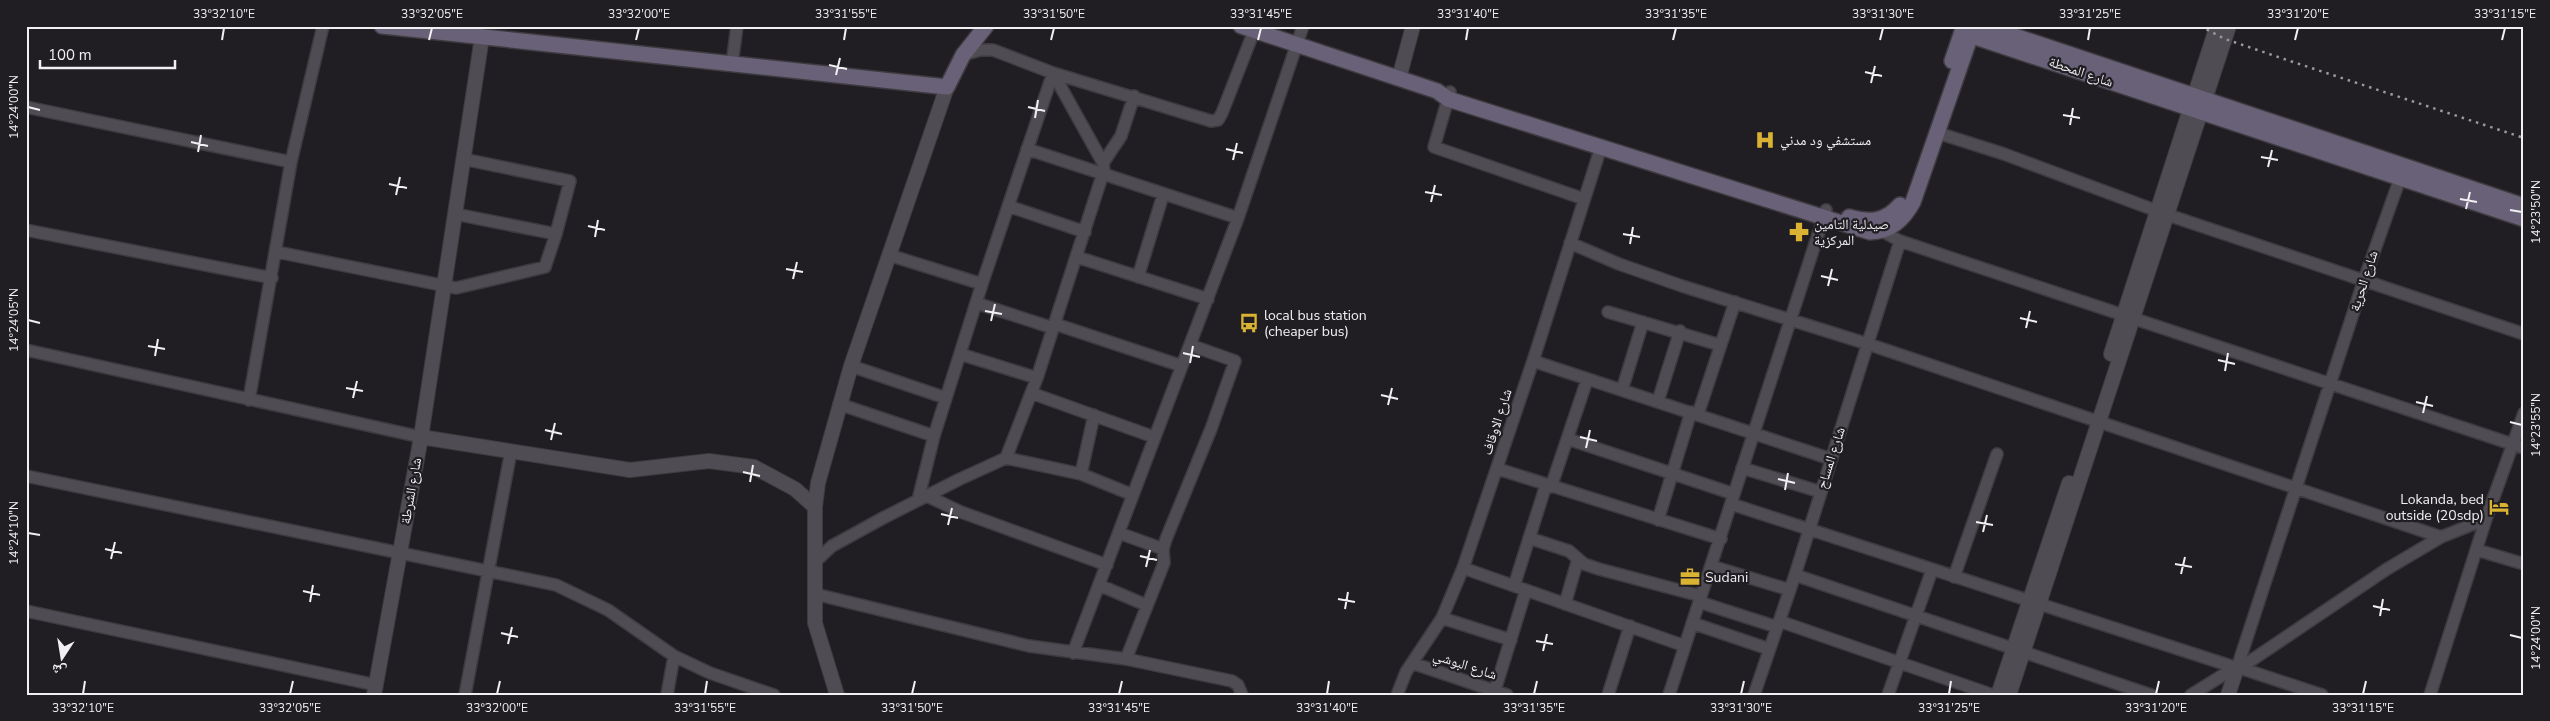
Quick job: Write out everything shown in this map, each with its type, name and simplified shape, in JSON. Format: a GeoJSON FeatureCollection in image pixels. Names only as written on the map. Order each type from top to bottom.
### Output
{"type":"FeatureCollection","features":[{"type":"Feature","properties":{"kind":"main road"},"geometry":{"type":"LineString","coordinates":[[382,26],[947,87],[963,55],[986,26]]}},
{"type":"Feature","properties":{"kind":"main road","name":"شارع المحطة"},"geometry":{"type":"LineString","coordinates":[[1985,26],[2198,104]]}},
{"type":"Feature","properties":{"kind":"main road"},"geometry":{"type":"LineString","coordinates":[[1247,28],[1601,147],[1662,162]]}},
{"type":"Feature","properties":{"kind":"main road"},"geometry":{"type":"LineString","coordinates":[[1445,94],[1824,214],[1880,226],[1894,226],[1909,210],[1938,133],[1968,30]]}},
{"type":"Feature","properties":{"kind":"main road"},"geometry":{"type":"LineString","coordinates":[[1880,226],[1894,212],[1904,198],[1968,30]]}},
{"type":"Feature","properties":{"kind":"main road","name":"شارع المحطة"},"geometry":{"type":"LineString","coordinates":[[1968,30],[2198,104]]}},
{"type":"Feature","properties":{"kind":"main road"},"geometry":{"type":"LineString","coordinates":[[2198,104],[2402,172],[2524,219]]}},
{"type":"Feature","properties":{"kind":"main road"},"geometry":{"type":"LineString","coordinates":[[2402,172],[2524,206]]}},
{"type":"Feature","properties":{"kind":"street"},"geometry":{"type":"LineString","coordinates":[[249,400],[277,252],[291,162],[324,26]]}},
{"type":"Feature","properties":{"kind":"street"},"geometry":{"type":"LineString","coordinates":[[732,64],[737,26]]}},
{"type":"Feature","properties":{"kind":"street"},"geometry":{"type":"LineString","coordinates":[[1072,653],[1100,585],[1154,437],[1238,218],[1298,46],[1303,26]]}},
{"type":"Feature","properties":{"kind":"street"},"geometry":{"type":"LineString","coordinates":[[1399,78],[1413,26]]}},
{"type":"Feature","properties":{"kind":"street"},"geometry":{"type":"LineString","coordinates":[[2198,104],[2217,26]]}},
{"type":"Feature","properties":{"kind":"street"},"geometry":{"type":"LineString","coordinates":[[1998,695],[2018,651],[2198,104],[2229,26]]}},
{"type":"Feature","properties":{"kind":"street"},"geometry":{"type":"LineString","coordinates":[[963,55],[980,50],[992,50],[1053,73],[1134,96],[1211,121],[1218,120],[1247,28]]}},
{"type":"Feature","properties":{"kind":"street","name":"شارع الشرطة"},"geometry":{"type":"LineString","coordinates":[[375,690],[421,437],[482,37]]}},
{"type":"Feature","properties":{"kind":"street"},"geometry":{"type":"LineString","coordinates":[[923,498],[934,436],[982,284],[1053,73]]}},
{"type":"Feature","properties":{"kind":"street"},"geometry":{"type":"LineString","coordinates":[[1053,73],[1104,169]]}},
{"type":"Feature","properties":{"kind":"street"},"geometry":{"type":"LineString","coordinates":[[837,695],[815,623],[815,507],[818,483],[851,366],[947,87]]}},
{"type":"Feature","properties":{"kind":"street"},"geometry":{"type":"LineString","coordinates":[[1445,94],[1434,145],[1436,148],[1584,199]]}},
{"type":"Feature","properties":{"kind":"street"},"geometry":{"type":"LineString","coordinates":[[1006,458],[1037,378],[1104,169],[1121,136],[1134,96]]}},
{"type":"Feature","properties":{"kind":"street"},"geometry":{"type":"LineString","coordinates":[[26,108],[291,162]]}},
{"type":"Feature","properties":{"kind":"street"},"geometry":{"type":"LineString","coordinates":[[1938,133],[2004,154],[2162,213],[2524,334]]}},
{"type":"Feature","properties":{"kind":"street","name":"شارع الاوقاف"},"geometry":{"type":"LineString","coordinates":[[1397,695],[1402,680],[1442,618],[1463,568],[1498,468],[1601,147]]}},
{"type":"Feature","properties":{"kind":"street"},"geometry":{"type":"LineString","coordinates":[[1027,150],[1104,169],[1163,195],[1238,218]]}},
{"type":"Feature","properties":{"kind":"street"},"geometry":{"type":"LineString","coordinates":[[277,252],[459,288],[545,267],[570,181],[463,158]]}},
{"type":"Feature","properties":{"kind":"street","name":"شارع الحرية"},"geometry":{"type":"LineString","coordinates":[[2237,668],[2364,280],[2402,172]]}},
{"type":"Feature","properties":{"kind":"street"},"geometry":{"type":"LineString","coordinates":[[1138,277],[1163,195]]}},
{"type":"Feature","properties":{"kind":"street"},"geometry":{"type":"LineString","coordinates":[[1008,206],[1085,232]]}},
{"type":"Feature","properties":{"kind":"street"},"geometry":{"type":"LineString","coordinates":[[455,214],[556,234]]}},
{"type":"Feature","properties":{"kind":"street"},"geometry":{"type":"LineString","coordinates":[[1669,695],[1824,214]]}},
{"type":"Feature","properties":{"kind":"street"},"geometry":{"type":"LineString","coordinates":[[1880,226],[1900,241],[2524,448]]}},
{"type":"Feature","properties":{"kind":"street"},"geometry":{"type":"LineString","coordinates":[[26,230],[272,278]]}},
{"type":"Feature","properties":{"kind":"street","name":"شارع المساح"},"geometry":{"type":"LineString","coordinates":[[1754,695],[1795,575],[1900,241]]}},
{"type":"Feature","properties":{"kind":"street"},"geometry":{"type":"LineString","coordinates":[[1570,243],[1619,264],[1868,344],[2441,537]]}},
{"type":"Feature","properties":{"kind":"street"},"geometry":{"type":"LineString","coordinates":[[889,254],[982,284]]}},
{"type":"Feature","properties":{"kind":"street"},"geometry":{"type":"LineString","coordinates":[[1077,257],[1208,299]]}},
{"type":"Feature","properties":{"kind":"street"},"geometry":{"type":"LineString","coordinates":[[1658,520],[1672,473],[1735,302]]}},
{"type":"Feature","properties":{"kind":"street"},"geometry":{"type":"LineString","coordinates":[[976,303],[1182,366]]}},
{"type":"Feature","properties":{"kind":"street"},"geometry":{"type":"LineString","coordinates":[[1608,312],[1680,331],[1720,345]]}},
{"type":"Feature","properties":{"kind":"street"},"geometry":{"type":"LineString","coordinates":[[1622,390],[1643,322]]}},
{"type":"Feature","properties":{"kind":"street"},"geometry":{"type":"LineString","coordinates":[[1658,401],[1680,331]]}},
{"type":"Feature","properties":{"kind":"street"},"geometry":{"type":"LineString","coordinates":[[1126,659],[1164,563],[1163,549],[1211,429],[1235,361],[1190,344]]}},
{"type":"Feature","properties":{"kind":"street"},"geometry":{"type":"LineString","coordinates":[[26,350],[421,437],[511,452],[630,470],[709,461],[754,467],[795,489],[815,507]]}},
{"type":"Feature","properties":{"kind":"street"},"geometry":{"type":"LineString","coordinates":[[960,354],[1037,378]]}},
{"type":"Feature","properties":{"kind":"street"},"geometry":{"type":"LineString","coordinates":[[1533,361],[1831,459]]}},
{"type":"Feature","properties":{"kind":"street"},"geometry":{"type":"LineString","coordinates":[[851,366],[946,398]]}},
{"type":"Feature","properties":{"kind":"street"},"geometry":{"type":"LineString","coordinates":[[1514,586],[1529,538],[1568,439],[1587,380]]}},
{"type":"Feature","properties":{"kind":"street"},"geometry":{"type":"LineString","coordinates":[[1031,393],[1154,437]]}},
{"type":"Feature","properties":{"kind":"street"},"geometry":{"type":"LineString","coordinates":[[839,404],[934,436]]}},
{"type":"Feature","properties":{"kind":"street"},"geometry":{"type":"LineString","coordinates":[[2430,695],[2486,519],[2524,413]]}},
{"type":"Feature","properties":{"kind":"street"},"geometry":{"type":"LineString","coordinates":[[1081,474],[1094,415]]}},
{"type":"Feature","properties":{"kind":"street"},"geometry":{"type":"LineString","coordinates":[[1568,439],[1672,473],[1808,530],[2322,695]]}},
{"type":"Feature","properties":{"kind":"street"},"geometry":{"type":"LineString","coordinates":[[465,695],[511,452]]}},
{"type":"Feature","properties":{"kind":"street"},"geometry":{"type":"LineString","coordinates":[[1954,577],[1997,454]]}},
{"type":"Feature","properties":{"kind":"street"},"geometry":{"type":"LineString","coordinates":[[816,561],[832,546],[923,498],[1006,458],[1081,474],[1134,495]]}},
{"type":"Feature","properties":{"kind":"street"},"geometry":{"type":"LineString","coordinates":[[1498,468],[1549,486],[1720,539]]}},
{"type":"Feature","properties":{"kind":"street"},"geometry":{"type":"LineString","coordinates":[[1742,468],[1821,492]]}},
{"type":"Feature","properties":{"kind":"street"},"geometry":{"type":"LineString","coordinates":[[26,476],[556,585],[608,610],[674,656],[710,673],[774,695]]}},
{"type":"Feature","properties":{"kind":"street"},"geometry":{"type":"LineString","coordinates":[[923,498],[1107,565]]}},
{"type":"Feature","properties":{"kind":"street"},"geometry":{"type":"LineString","coordinates":[[2191,695],[2237,668],[2387,569],[2441,537],[2486,519]]}},
{"type":"Feature","properties":{"kind":"street"},"geometry":{"type":"LineString","coordinates":[[1119,533],[1163,549]]}},
{"type":"Feature","properties":{"kind":"street"},"geometry":{"type":"LineString","coordinates":[[1529,538],[1569,551],[1578,559],[1599,569],[1899,662],[1993,695]]}},
{"type":"Feature","properties":{"kind":"street"},"geometry":{"type":"LineString","coordinates":[[2477,550],[2524,564]]}},
{"type":"Feature","properties":{"kind":"street"},"geometry":{"type":"LineString","coordinates":[[1566,604],[1578,559]]}},
{"type":"Feature","properties":{"kind":"street"},"geometry":{"type":"LineString","coordinates":[[1712,566],[1790,590]]}},
{"type":"Feature","properties":{"kind":"street"},"geometry":{"type":"LineString","coordinates":[[1463,568],[1685,646]]}},
{"type":"Feature","properties":{"kind":"street"},"geometry":{"type":"LineString","coordinates":[[1888,695],[1932,570]]}},
{"type":"Feature","properties":{"kind":"street"},"geometry":{"type":"LineString","coordinates":[[1795,575],[2151,695]]}},
{"type":"Feature","properties":{"kind":"street"},"geometry":{"type":"LineString","coordinates":[[1100,585],[1146,605]]}},
{"type":"Feature","properties":{"kind":"street"},"geometry":{"type":"LineString","coordinates":[[1495,690],[1526,590]]}},
{"type":"Feature","properties":{"kind":"street"},"geometry":{"type":"LineString","coordinates":[[815,594],[980,635],[1072,653],[1126,659],[1232,681],[1238,685],[1242,695]]}},
{"type":"Feature","properties":{"kind":"street"},"geometry":{"type":"LineString","coordinates":[[26,611],[375,690]]}},
{"type":"Feature","properties":{"kind":"street"},"geometry":{"type":"LineString","coordinates":[[1442,618],[1511,640]]}},
{"type":"Feature","properties":{"kind":"street"},"geometry":{"type":"LineString","coordinates":[[1692,623],[1769,649]]}},
{"type":"Feature","properties":{"kind":"street"},"geometry":{"type":"LineString","coordinates":[[1608,695],[1630,626]]}},
{"type":"Feature","properties":{"kind":"street"},"geometry":{"type":"LineString","coordinates":[[2009,695],[2018,651]]}},
{"type":"Feature","properties":{"kind":"street"},"geometry":{"type":"LineString","coordinates":[[667,695],[674,656]]}},
{"type":"Feature","properties":{"kind":"street","name":"شارع البوشي"},"geometry":{"type":"LineString","coordinates":[[1412,663],[1508,695]]}},
{"type":"Feature","properties":{"kind":"street"},"geometry":{"type":"LineString","coordinates":[[2228,695],[2237,668]]}},
{"type":"Feature","properties":{"kind":"railway"},"geometry":{"type":"LineString","coordinates":[[2200,26],[2225,39],[2524,138]]}},
{"type":"Feature","properties":{"kind":"place","name":"مستشفي ود مدني"},"geometry":{"type":"Point","coordinates":[1765,140]}},
{"type":"Feature","properties":{"kind":"place","name":"صيدلية التامين المركزية"},"geometry":{"type":"Point","coordinates":[1799,232]}},
{"type":"Feature","properties":{"kind":"place","name":"local bus station (cheaper bus)"},"geometry":{"type":"Point","coordinates":[1249,323]}},
{"type":"Feature","properties":{"kind":"place","name":"Lokanda, bed outside (20sdp)"},"geometry":{"type":"Point","coordinates":[2499,507]}},
{"type":"Feature","properties":{"kind":"place","name":"Sudani"},"geometry":{"type":"Point","coordinates":[1690,577]}}]}
